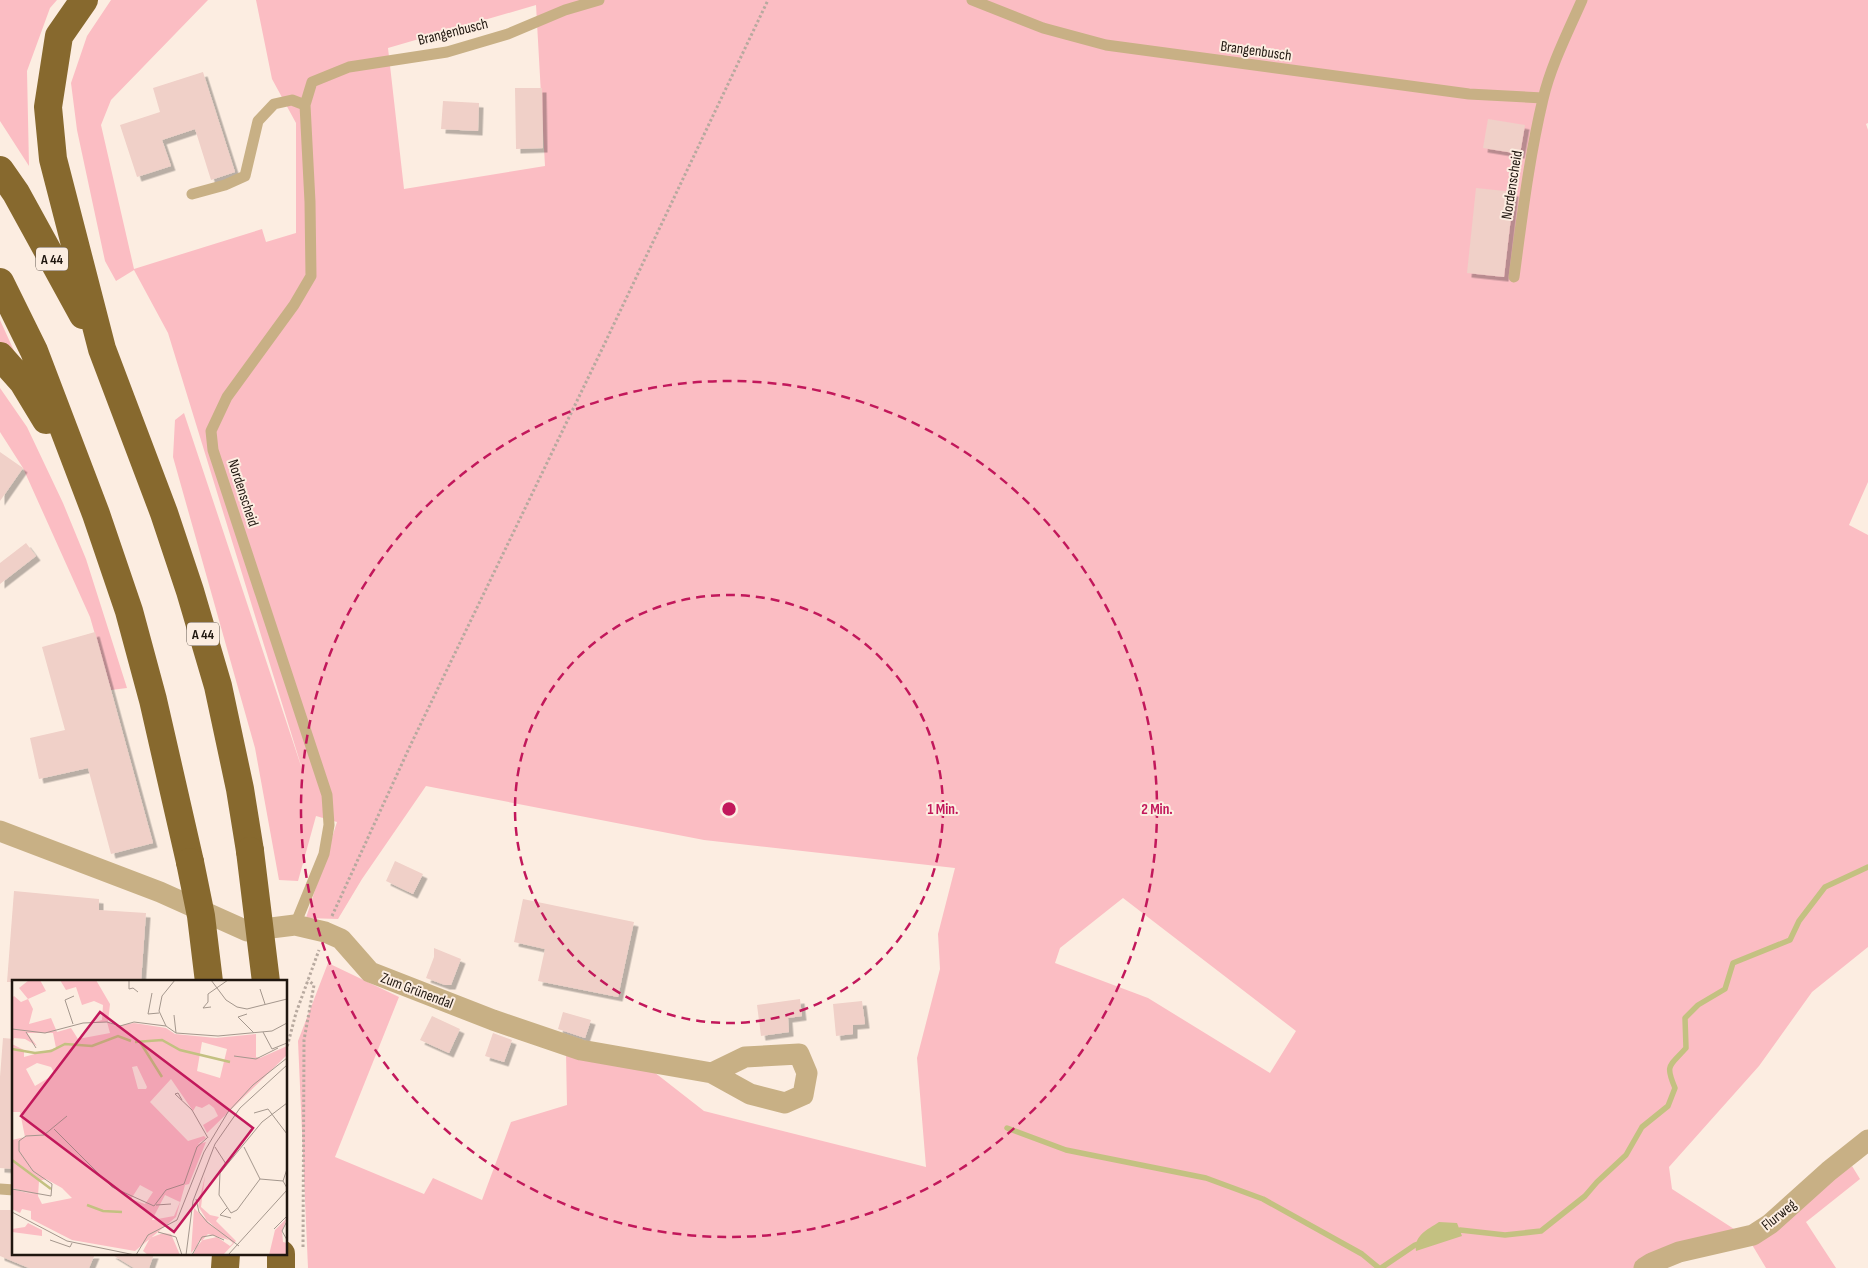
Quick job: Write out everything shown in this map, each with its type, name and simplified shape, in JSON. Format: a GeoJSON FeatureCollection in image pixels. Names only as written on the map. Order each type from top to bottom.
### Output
{"type":"FeatureCollection","features":[{"type":"Feature","properties":{"kind":"highway"},"geometry":{"type":"LineString","coordinates":[[84,0],[59,36],[48,107],[53,159],[102,349]]}},
{"type":"Feature","properties":{"kind":"highway","name":"A 44"},"geometry":{"type":"LineString","coordinates":[[0,170],[16,193],[102,349],[164,513],[190,591],[218,686],[240,789],[250,851],[266,980]]}},
{"type":"Feature","properties":{"kind":"highway"},"geometry":{"type":"LineString","coordinates":[[0,282],[34,351],[96,514],[129,610],[153,700],[202,916],[209,980]]}},
{"type":"Feature","properties":{"kind":"highway"},"geometry":{"type":"LineString","coordinates":[[0,356],[23,382],[40,408],[96,514]]}},
{"type":"Feature","properties":{"kind":"highway"},"geometry":{"type":"LineString","coordinates":[[281,1268],[292,1251]]}},
{"type":"Feature","properties":{"kind":"street","name":"Zum Grünendal"},"geometry":{"type":"LineString","coordinates":[[0,831],[160,892],[247,931],[296,926],[325,932],[341,939],[370,972],[493,1020],[581,1050],[712,1073]]}},
{"type":"Feature","properties":{"kind":"street","name":"Flurweg"},"geometry":{"type":"LineString","coordinates":[[1644,1268],[1679,1252],[1753,1235],[1770,1224],[1829,1171],[1868,1140]]}},
{"type":"Feature","properties":{"kind":"lane","name":"Brangenbusch"},"geometry":{"type":"LineString","coordinates":[[312,82],[349,67],[447,52],[508,34],[565,10],[598,0]]}},
{"type":"Feature","properties":{"kind":"lane","name":"Brangenbusch"},"geometry":{"type":"LineString","coordinates":[[972,0],[1043,28],[1106,46],[1469,94],[1543,98]]}},
{"type":"Feature","properties":{"kind":"lane","name":"Nordenscheid"},"geometry":{"type":"LineString","coordinates":[[1514,276],[1527,180],[1543,98],[1564,40],[1582,0]]}},
{"type":"Feature","properties":{"kind":"lane","name":"Nordenscheid"},"geometry":{"type":"LineString","coordinates":[[296,926],[324,854],[329,825],[327,795],[216,460],[211,431],[227,398],[294,305],[311,276],[310,202],[305,105],[312,82]]}},
{"type":"Feature","properties":{"kind":"lane"},"geometry":{"type":"LineString","coordinates":[[192,194],[226,185],[245,176],[258,121],[274,104],[292,100],[305,105]]}},
{"type":"Feature","properties":{"kind":"path"},"geometry":{"type":"LineString","coordinates":[[288,1043],[296,1013],[325,932],[415,736],[768,0]]}},
{"type":"Feature","properties":{"kind":"path"},"geometry":{"type":"LineString","coordinates":[[292,1251],[304,1040],[314,985],[308,979]]}},
{"type":"Feature","properties":{"kind":"shaded area"},"geometry":{"type":"Polygon","coordinates":[[[0,0],[57,0],[50,8],[27,71],[29,166],[0,121],[0,0]]]}},
{"type":"Feature","properties":{"kind":"shaded area"},"geometry":{"type":"Polygon","coordinates":[[[111,0],[208,0],[111,100],[101,125],[134,269],[262,229],[266,242],[296,233],[296,123],[272,79],[256,0],[1868,0],[1868,123],[1866,124],[1868,130],[1868,482],[1849,525],[1868,535],[1868,947],[1812,992],[1759,1066],[1669,1167],[1672,1189],[1748,1238],[1644,1268],[308,1268],[298,1041],[328,963],[399,997],[335,1157],[424,1194],[433,1178],[482,1200],[511,1122],[567,1105],[566,1052],[654,1072],[704,1111],[926,1167],[917,1058],[940,969],[938,934],[955,868],[704,840],[426,786],[362,879],[338,919],[306,918],[337,822],[316,816],[298,881],[279,880],[255,748],[173,457],[175,420],[184,413],[304,775],[168,333],[134,270],[116,281],[105,261],[77,130],[71,83],[87,36],[111,0]],[[536,5],[388,48],[404,189],[545,166],[536,5]],[[1123,898],[1060,948],[1055,963],[1148,998],[1270,1073],[1296,1031],[1123,898]]]}},
{"type":"Feature","properties":{"kind":"shaded area"},"geometry":{"type":"Polygon","coordinates":[[[0,320],[20,364],[0,343],[0,320]]]}},
{"type":"Feature","properties":{"kind":"shaded area"},"geometry":{"type":"Polygon","coordinates":[[[0,388],[27,427],[63,503],[86,559],[127,688],[111,690],[90,617],[23,468],[0,432],[0,388]]]}},
{"type":"Feature","properties":{"kind":"shaded area"},"geometry":{"type":"Polygon","coordinates":[[[1852,1166],[1860,1179],[1806,1222],[1836,1268],[1766,1268],[1748,1238],[1852,1166]]]}},
{"type":"Feature","properties":{"kind":"shaded area"},"geometry":{"type":"Polygon","coordinates":[[[1439,1222],[1457,1223],[1462,1236],[1416,1251],[1419,1237],[1439,1222]]]}},
{"type":"Feature","properties":{"kind":"building"},"geometry":{"type":"Polygon","coordinates":[[[203,72],[235,172],[211,180],[195,129],[162,140],[171,166],[137,177],[120,125],[160,112],[153,88],[203,72]]]}},
{"type":"Feature","properties":{"kind":"building"},"geometry":{"type":"Polygon","coordinates":[[[515,88],[542,88],[543,148],[516,149],[515,88]]]}},
{"type":"Feature","properties":{"kind":"building"},"geometry":{"type":"Polygon","coordinates":[[[443,101],[479,103],[478,131],[441,129],[443,101]]]}},
{"type":"Feature","properties":{"kind":"building"},"geometry":{"type":"Polygon","coordinates":[[[1488,119],[1525,125],[1520,154],[1483,148],[1488,119]]]}},
{"type":"Feature","properties":{"kind":"building"},"geometry":{"type":"Polygon","coordinates":[[[1476,188],[1514,192],[1504,277],[1467,273],[1476,188]]]}},
{"type":"Feature","properties":{"kind":"building"},"geometry":{"type":"Polygon","coordinates":[[[0,452],[23,468],[0,501],[0,452]]]}},
{"type":"Feature","properties":{"kind":"building"},"geometry":{"type":"Polygon","coordinates":[[[26,543],[36,556],[0,584],[0,563],[26,543]]]}},
{"type":"Feature","properties":{"kind":"building"},"geometry":{"type":"Polygon","coordinates":[[[95,632],[153,843],[111,854],[88,768],[39,779],[30,738],[65,730],[42,647],[95,632]]]}},
{"type":"Feature","properties":{"kind":"building"},"geometry":{"type":"Polygon","coordinates":[[[395,861],[423,874],[413,894],[386,881],[395,861]]]}},
{"type":"Feature","properties":{"kind":"building"},"geometry":{"type":"Polygon","coordinates":[[[14,891],[99,899],[99,910],[146,913],[141,980],[12,980],[12,982],[7,982],[14,891]]]}},
{"type":"Feature","properties":{"kind":"building"},"geometry":{"type":"Polygon","coordinates":[[[523,899],[634,922],[618,997],[538,981],[545,949],[514,942],[523,899]]]}},
{"type":"Feature","properties":{"kind":"building"},"geometry":{"type":"Polygon","coordinates":[[[434,948],[461,959],[451,985],[445,985],[426,978],[434,957],[434,948]]]}},
{"type":"Feature","properties":{"kind":"building"},"geometry":{"type":"Polygon","coordinates":[[[800,999],[802,1016],[788,1018],[789,1032],[761,1036],[757,1005],[800,999]]]}},
{"type":"Feature","properties":{"kind":"building"},"geometry":{"type":"Polygon","coordinates":[[[862,1001],[865,1024],[853,1025],[853,1034],[836,1036],[833,1004],[862,1001]]]}},
{"type":"Feature","properties":{"kind":"building"},"geometry":{"type":"Polygon","coordinates":[[[563,1012],[591,1020],[585,1038],[558,1029],[563,1012]]]}},
{"type":"Feature","properties":{"kind":"building"},"geometry":{"type":"Polygon","coordinates":[[[432,1016],[460,1029],[449,1053],[420,1040],[432,1016]]]}},
{"type":"Feature","properties":{"kind":"building"},"geometry":{"type":"Polygon","coordinates":[[[493,1033],[512,1040],[504,1062],[485,1056],[493,1033]]]}},
{"type":"Feature","properties":{"kind":"building"},"geometry":{"type":"Polygon","coordinates":[[[3,1038],[12,1039],[12,1169],[0,1168],[0,1077],[3,1038]]]}},
{"type":"Feature","properties":{"kind":"building"},"geometry":{"type":"Polygon","coordinates":[[[0,1210],[12,1210],[12,1256],[94,1256],[89,1268],[29,1268],[0,1256],[0,1210]]]}},
{"type":"Feature","properties":{"kind":"building"},"geometry":{"type":"Polygon","coordinates":[[[114,1256],[153,1256],[149,1268],[134,1268],[114,1256]]]}},
{"type":"Feature","properties":{"kind":"waterway"},"geometry":{"type":"LineString","coordinates":[[1454,1232],[1460,1230],[1505,1235],[1541,1231],[1585,1196],[1626,1155],[1642,1127],[1668,1106],[1675,1088],[1670,1074],[1670,1066],[1686,1048],[1685,1018],[1698,1005],[1725,989],[1733,963],[1790,940],[1799,921],[1825,887],[1868,867]]}},
{"type":"Feature","properties":{"kind":"waterway"},"geometry":{"type":"LineString","coordinates":[[1007,1128],[1066,1150],[1206,1178],[1263,1199],[1362,1254],[1379,1268]]}},
{"type":"Feature","properties":{"kind":"waterway"},"geometry":{"type":"LineString","coordinates":[[1381,1268],[1421,1243]]}}]}
